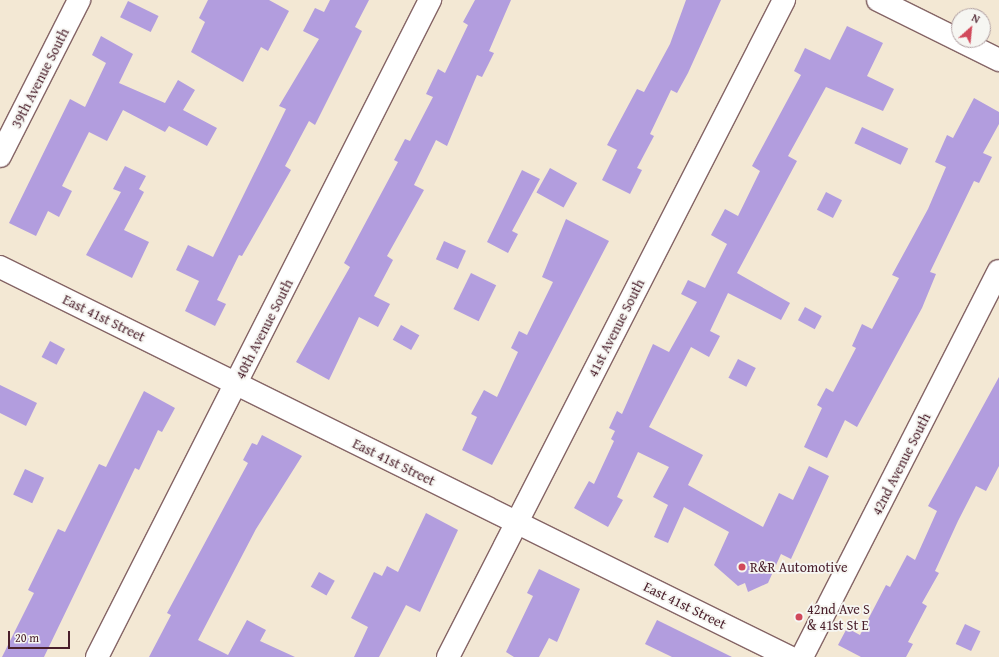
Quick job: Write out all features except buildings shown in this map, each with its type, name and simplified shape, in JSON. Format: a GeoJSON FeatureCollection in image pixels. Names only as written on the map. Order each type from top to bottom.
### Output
{"type":"FeatureCollection","features":[{"type":"Feature","properties":{"kind":"street","name":"39th Avenue South"},"geometry":{"type":"LineString","coordinates":[[0,156],[79,0]]}},
{"type":"Feature","properties":{"kind":"street","name":"40th Avenue South"},"geometry":{"type":"LineString","coordinates":[[97,657],[430,0]]}},
{"type":"Feature","properties":{"kind":"street","name":"41st Avenue South"},"geometry":{"type":"LineString","coordinates":[[448,657],[784,0]]}},
{"type":"Feature","properties":{"kind":"street"},"geometry":{"type":"LineString","coordinates":[[878,0],[999,60]]}},
{"type":"Feature","properties":{"kind":"street","name":"East 41st Street"},"geometry":{"type":"LineString","coordinates":[[0,267],[789,657]]}},
{"type":"Feature","properties":{"kind":"street","name":"42nd Avenue South"},"geometry":{"type":"LineString","coordinates":[[802,657],[999,271]]}},
{"type":"Feature","properties":{"kind":"place","name":"R&R Automotive"},"geometry":{"type":"Point","coordinates":[742,567]}},
{"type":"Feature","properties":{"kind":"place","name":"42nd Ave S & 41st St E"},"geometry":{"type":"Point","coordinates":[799,617]}}]}
